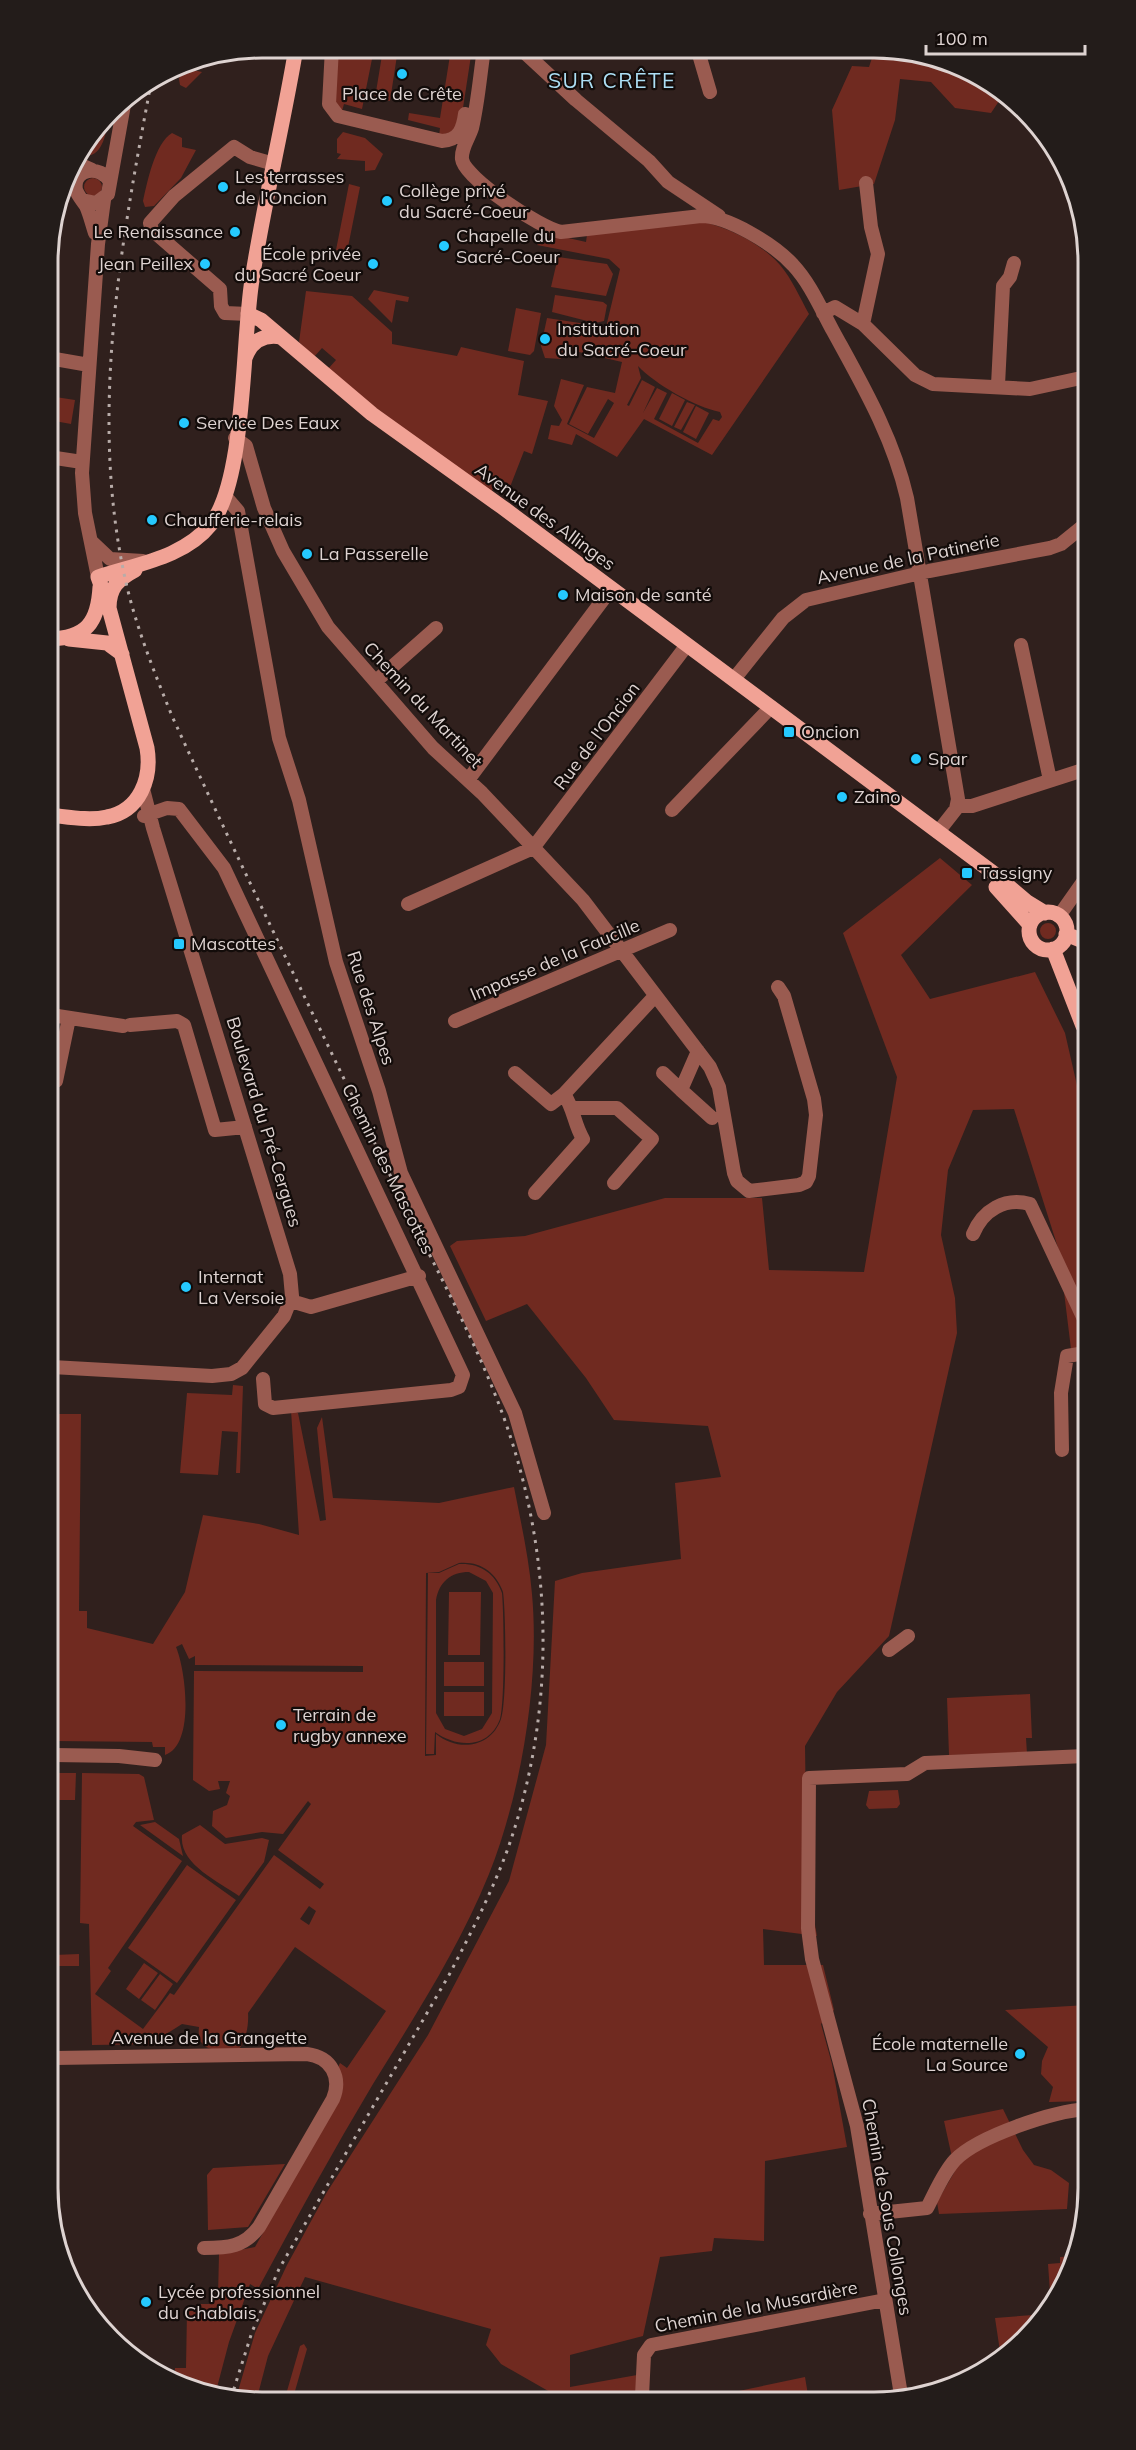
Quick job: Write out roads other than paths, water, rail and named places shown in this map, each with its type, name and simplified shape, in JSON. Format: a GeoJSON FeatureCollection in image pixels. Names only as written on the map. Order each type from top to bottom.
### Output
{"type":"FeatureCollection","features":[{"type":"Feature","properties":{"kind":"main road"},"geometry":{"type":"LineString","coordinates":[[109,608],[110,594],[118,580],[176,550],[201,534],[216,516],[226,497],[236,438],[253,274],[293,58]]}},
{"type":"Feature","properties":{"kind":"main road","name":"Avenue des Allinges"},"geometry":{"type":"LineString","coordinates":[[248,314],[258,318],[372,414],[771,707],[963,852],[1052,915]]}},
{"type":"Feature","properties":{"kind":"main road"},"geometry":{"type":"LineString","coordinates":[[244,361],[249,348],[257,340],[271,336],[281,338]]}},
{"type":"Feature","properties":{"kind":"main road"},"geometry":{"type":"LineString","coordinates":[[66,639],[81,633],[93,621],[99,582],[151,562]]}},
{"type":"Feature","properties":{"kind":"main road","name":"Boulevard du Pré-Cergues"},"geometry":{"type":"LineString","coordinates":[[99,582],[109,608],[147,748],[149,766],[143,789],[131,805]]}},
{"type":"Feature","properties":{"kind":"main road"},"geometry":{"type":"LineString","coordinates":[[59,639],[107,643],[122,654]]}},
{"type":"Feature","properties":{"kind":"main road"},"geometry":{"type":"LineString","coordinates":[[59,815],[106,818],[131,805]]}},
{"type":"Feature","properties":{"kind":"main road","name":"Avenue des Allinges"},"geometry":{"type":"LineString","coordinates":[[963,852],[1030,926]]}},
{"type":"Feature","properties":{"kind":"main road"},"geometry":{"type":"LineString","coordinates":[[1052,915],[1066,925],[1066,934],[1062,944],[1053,950],[1042,949],[1033,943],[1029,933],[1030,926],[1037,916],[1052,915]]}},
{"type":"Feature","properties":{"kind":"main road"},"geometry":{"type":"LineString","coordinates":[[1066,934],[1078,939]]}},
{"type":"Feature","properties":{"kind":"main road"},"geometry":{"type":"LineString","coordinates":[[1053,950],[1078,1012]]}},
{"type":"Feature","properties":{"kind":"street"},"geometry":{"type":"LineString","coordinates":[[331,58],[329,100],[335,114],[442,141],[456,137],[464,126],[474,58]]}},
{"type":"Feature","properties":{"kind":"street"},"geometry":{"type":"LineString","coordinates":[[483,58],[473,122],[463,152],[465,167],[514,206],[557,231],[580,232],[701,216],[723,219]]}},
{"type":"Feature","properties":{"kind":"street"},"geometry":{"type":"LineString","coordinates":[[531,58],[576,100],[649,161],[668,182],[723,219],[760,240],[790,262],[823,313],[877,410],[891,444],[907,498],[957,799],[938,832]]}},
{"type":"Feature","properties":{"kind":"street"},"geometry":{"type":"LineString","coordinates":[[700,58],[710,92]]}},
{"type":"Feature","properties":{"kind":"street"},"geometry":{"type":"LineString","coordinates":[[117,142],[103,165],[81,175],[79,194],[94,204],[104,200],[109,192],[122,114]]}},
{"type":"Feature","properties":{"kind":"street","name":"Avenue des Allinges"},"geometry":{"type":"LineString","coordinates":[[248,314],[225,313],[221,306],[220,289],[152,230],[151,221],[174,196],[234,147],[250,157],[274,164]]}},
{"type":"Feature","properties":{"kind":"street"},"geometry":{"type":"LineString","coordinates":[[83,166],[104,173],[110,182]]}},
{"type":"Feature","properties":{"kind":"street"},"geometry":{"type":"LineString","coordinates":[[863,324],[878,254],[871,227],[866,183]]}},
{"type":"Feature","properties":{"kind":"street","name":"Boulevard du Pré-Cergues"},"geometry":{"type":"LineString","coordinates":[[75,184],[98,244]]}},
{"type":"Feature","properties":{"kind":"street","name":"Boulevard du Pré-Cergues"},"geometry":{"type":"LineString","coordinates":[[99,582],[84,504],[82,462],[98,244],[104,200]]}},
{"type":"Feature","properties":{"kind":"street"},"geometry":{"type":"LineString","coordinates":[[998,385],[1003,286],[1010,277],[1014,263]]}},
{"type":"Feature","properties":{"kind":"street"},"geometry":{"type":"LineString","coordinates":[[823,313],[839,307],[863,324],[903,366],[923,380],[947,386],[998,385],[1030,389],[1078,379]]}},
{"type":"Feature","properties":{"kind":"street"},"geometry":{"type":"LineString","coordinates":[[59,360],[89,365]]}},
{"type":"Feature","properties":{"kind":"street","name":"Chemin du Martinet"},"geometry":{"type":"LineString","coordinates":[[236,438],[246,446],[264,508],[299,580],[328,627],[433,748],[468,780],[583,900],[716,1077],[737,1181],[749,1191],[800,1185],[810,1176],[815,1125],[814,1099],[784,996],[778,987]]}},
{"type":"Feature","properties":{"kind":"street"},"geometry":{"type":"LineString","coordinates":[[59,458],[82,462]]}},
{"type":"Feature","properties":{"kind":"street","name":"Rue des Alpes"},"geometry":{"type":"LineString","coordinates":[[226,497],[238,511],[279,738],[300,800],[336,962],[379,1091],[401,1173],[515,1413],[544,1513]]}},
{"type":"Feature","properties":{"kind":"street","name":"Avenue de la Patinerie"},"geometry":{"type":"LineString","coordinates":[[734,680],[783,618],[806,600],[919,574],[1050,548],[1061,544],[1078,530]]}},
{"type":"Feature","properties":{"kind":"street"},"geometry":{"type":"LineString","coordinates":[[89,538],[98,550],[110,559],[151,562]]}},
{"type":"Feature","properties":{"kind":"street"},"geometry":{"type":"LineString","coordinates":[[468,780],[611,589]]}},
{"type":"Feature","properties":{"kind":"street"},"geometry":{"type":"LineString","coordinates":[[376,681],[436,628]]}},
{"type":"Feature","properties":{"kind":"street","name":"Rue de l'Oncion"},"geometry":{"type":"LineString","coordinates":[[533,848],[687,645]]}},
{"type":"Feature","properties":{"kind":"street"},"geometry":{"type":"LineString","coordinates":[[1021,645],[1050,780]]}},
{"type":"Feature","properties":{"kind":"street"},"geometry":{"type":"LineString","coordinates":[[672,810],[771,707]]}},
{"type":"Feature","properties":{"kind":"street"},"geometry":{"type":"LineString","coordinates":[[957,799],[972,806],[1078,772]]}},
{"type":"Feature","properties":{"kind":"street","name":"Boulevard du Pré-Cergues"},"geometry":{"type":"LineString","coordinates":[[143,789],[146,815],[153,828],[292,1278],[291,1301]]}},
{"type":"Feature","properties":{"kind":"street"},"geometry":{"type":"LineString","coordinates":[[131,805],[146,815]]}},
{"type":"Feature","properties":{"kind":"street","name":"Chemin des Mascottes"},"geometry":{"type":"LineString","coordinates":[[146,815],[171,807],[183,812],[224,868],[419,1276],[462,1371],[463,1379],[459,1386],[429,1393],[273,1408],[265,1404],[263,1379]]}},
{"type":"Feature","properties":{"kind":"street"},"geometry":{"type":"LineString","coordinates":[[408,904],[533,848]]}},
{"type":"Feature","properties":{"kind":"street"},"geometry":{"type":"LineString","coordinates":[[1052,915],[1078,888]]}},
{"type":"Feature","properties":{"kind":"street","name":"Impasse de la Faucille"},"geometry":{"type":"LineString","coordinates":[[454,1021],[670,930]]}},
{"type":"Feature","properties":{"kind":"street"},"geometry":{"type":"LineString","coordinates":[[514,1073],[551,1104],[564,1094],[655,996]]}},
{"type":"Feature","properties":{"kind":"street"},"geometry":{"type":"LineString","coordinates":[[59,1016],[127,1025],[177,1021],[184,1025],[215,1130],[245,1127]]}},
{"type":"Feature","properties":{"kind":"street"},"geometry":{"type":"LineString","coordinates":[[59,1069],[69,1018]]}},
{"type":"Feature","properties":{"kind":"street"},"geometry":{"type":"LineString","coordinates":[[681,1090],[698,1052]]}},
{"type":"Feature","properties":{"kind":"street"},"geometry":{"type":"LineString","coordinates":[[663,1073],[712,1118]]}},
{"type":"Feature","properties":{"kind":"street"},"geometry":{"type":"LineString","coordinates":[[535,1193],[583,1139],[574,1125],[573,1108],[564,1094]]}},
{"type":"Feature","properties":{"kind":"street"},"geometry":{"type":"LineString","coordinates":[[573,1108],[617,1108],[652,1139],[614,1183]]}},
{"type":"Feature","properties":{"kind":"street"},"geometry":{"type":"LineString","coordinates":[[974,1234],[988,1212],[1002,1203],[1018,1200],[1030,1204],[1077,1305]]}},
{"type":"Feature","properties":{"kind":"street"},"geometry":{"type":"LineString","coordinates":[[58,1367],[212,1376],[231,1374],[251,1360],[284,1316],[291,1301],[311,1307],[419,1276]]}},
{"type":"Feature","properties":{"kind":"street"},"geometry":{"type":"LineString","coordinates":[[1062,1450],[1061,1393],[1067,1356],[1077,1354]]}},
{"type":"Feature","properties":{"kind":"street"},"geometry":{"type":"LineString","coordinates":[[889,1650],[908,1636]]}},
{"type":"Feature","properties":{"kind":"street"},"geometry":{"type":"LineString","coordinates":[[58,1755],[119,1756],[155,1760]]}},
{"type":"Feature","properties":{"kind":"street","name":"Chemin de Sous Collonges"},"geometry":{"type":"LineString","coordinates":[[900,2390],[857,2126],[823,2005],[809,1938],[809,1778],[907,1774],[925,1763],[1077,1756]]}},
{"type":"Feature","properties":{"kind":"street","name":"Avenue de la Grangette"},"geometry":{"type":"LineString","coordinates":[[58,2058],[307,2054],[319,2057],[331,2066],[337,2081],[333,2099],[259,2227],[250,2238],[235,2246],[204,2248]]}},
{"type":"Feature","properties":{"kind":"street"},"geometry":{"type":"LineString","coordinates":[[870,2214],[927,2208],[954,2160],[967,2150],[1021,2125],[1056,2113],[1077,2110]]}},
{"type":"Feature","properties":{"kind":"street","name":"Chemin de la Musardière"},"geometry":{"type":"LineString","coordinates":[[642,2392],[644,2355],[651,2345],[885,2300]]}},
{"type":"Feature","properties":{"kind":"railway"},"geometry":{"type":"LineString","coordinates":[[149,93],[120,271],[109,398],[110,461],[116,524],[131,604],[172,716],[253,890],[465,1326],[492,1387],[521,1471],[533,1525],[540,1580],[543,1634],[541,1689],[535,1744],[523,1798],[501,1867],[449,1975],[279,2269],[252,2332],[234,2390]]}},
{"type":"Feature","properties":{"kind":"place","name":"Place de Crête"},"geometry":{"type":"Point","coordinates":[402,74]}},
{"type":"Feature","properties":{"kind":"place","name":"Les terrasses de l'Oncion"},"geometry":{"type":"Point","coordinates":[223,187]}},
{"type":"Feature","properties":{"kind":"place","name":"Collège privé du Sacré-Coeur"},"geometry":{"type":"Point","coordinates":[387,201]}},
{"type":"Feature","properties":{"kind":"place","name":"Le Renaissance"},"geometry":{"type":"Point","coordinates":[235,232]}},
{"type":"Feature","properties":{"kind":"place","name":"Chapelle du Sacré-Coeur"},"geometry":{"type":"Point","coordinates":[444,246]}},
{"type":"Feature","properties":{"kind":"place","name":"Jean Peillex"},"geometry":{"type":"Point","coordinates":[205,264]}},
{"type":"Feature","properties":{"kind":"place","name":"École privée du Sacré Coeur"},"geometry":{"type":"Point","coordinates":[373,264]}},
{"type":"Feature","properties":{"kind":"place","name":"Institution du Sacré-Coeur"},"geometry":{"type":"Point","coordinates":[545,339]}},
{"type":"Feature","properties":{"kind":"place","name":"Service Des Eaux"},"geometry":{"type":"Point","coordinates":[184,423]}},
{"type":"Feature","properties":{"kind":"place","name":"Chaufferie-relais"},"geometry":{"type":"Point","coordinates":[152,520]}},
{"type":"Feature","properties":{"kind":"place","name":"La Passerelle"},"geometry":{"type":"Point","coordinates":[307,554]}},
{"type":"Feature","properties":{"kind":"place","name":"Maison de santé"},"geometry":{"type":"Point","coordinates":[563,595]}},
{"type":"Feature","properties":{"kind":"place","name":"Oncion"},"geometry":{"type":"Point","coordinates":[789,732]}},
{"type":"Feature","properties":{"kind":"place","name":"Spar"},"geometry":{"type":"Point","coordinates":[916,759]}},
{"type":"Feature","properties":{"kind":"place","name":"Zaino"},"geometry":{"type":"Point","coordinates":[842,797]}},
{"type":"Feature","properties":{"kind":"place","name":"Tassigny"},"geometry":{"type":"Point","coordinates":[967,873]}},
{"type":"Feature","properties":{"kind":"place","name":"Mascottes"},"geometry":{"type":"Point","coordinates":[179,944]}},
{"type":"Feature","properties":{"kind":"place","name":"Internat La Versoie"},"geometry":{"type":"Point","coordinates":[186,1287]}},
{"type":"Feature","properties":{"kind":"place","name":"Terrain de rugby annexe"},"geometry":{"type":"Point","coordinates":[281,1725]}},
{"type":"Feature","properties":{"kind":"place","name":"École maternelle La Source"},"geometry":{"type":"Point","coordinates":[1020,2054]}},
{"type":"Feature","properties":{"kind":"place","name":"Lycée professionnel du Chablais"},"geometry":{"type":"Point","coordinates":[146,2302]}},
{"type":"Feature","properties":{"kind":"district","name":"SUR CRÊTE"},"geometry":{"type":"Point","coordinates":[612,81]}}]}
